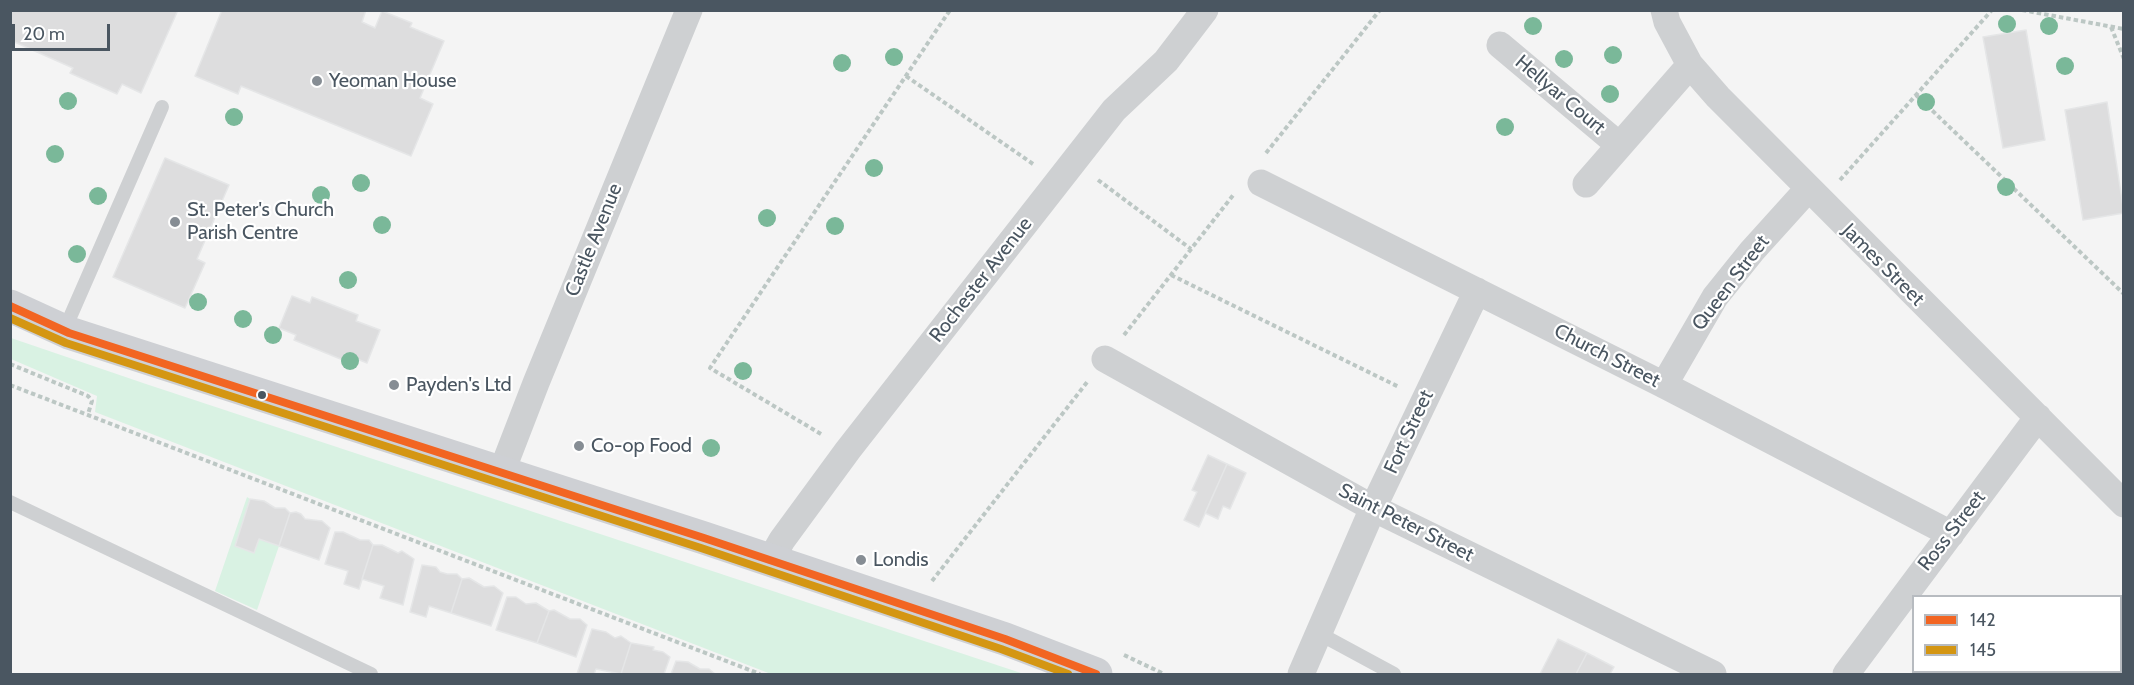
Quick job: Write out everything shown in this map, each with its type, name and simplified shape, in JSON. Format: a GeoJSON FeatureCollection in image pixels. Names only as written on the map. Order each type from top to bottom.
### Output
{"type":"FeatureCollection","features":[{"type":"Feature","properties":{"kind":"street","name":"Castle Avenue"},"geometry":{"type":"LineString","coordinates":[[502,471],[689,10]]}},
{"type":"Feature","properties":{"kind":"street","name":"Rochester Avenue"},"geometry":{"type":"LineString","coordinates":[[770,561],[782,540],[848,450],[1117,106],[1166,61],[1205,10]]}},
{"type":"Feature","properties":{"kind":"street","name":"James Street"},"geometry":{"type":"LineString","coordinates":[[1664,10],[1666,22],[1690,65],[1718,97],[2124,504]]}},
{"type":"Feature","properties":{"kind":"street","name":"Hellyar Court"},"geometry":{"type":"LineString","coordinates":[[1500,45],[1619,145]]}},
{"type":"Feature","properties":{"kind":"street","name":"Hellyar Court"},"geometry":{"type":"LineString","coordinates":[[1586,184],[1690,65]]}},
{"type":"Feature","properties":{"kind":"street","name":"Church Street"},"geometry":{"type":"LineString","coordinates":[[1254,176],[1952,534]]}},
{"type":"Feature","properties":{"kind":"street","name":"Queen Street"},"geometry":{"type":"LineString","coordinates":[[1664,385],[1715,297],[1752,251],[1814,195]]}},
{"type":"Feature","properties":{"kind":"street","name":"Fort Street"},"geometry":{"type":"LineString","coordinates":[[1301,675],[1373,508],[1477,291]]}},
{"type":"Feature","properties":{"kind":"street"},"geometry":{"type":"LineString","coordinates":[[10,306],[64,332],[502,471],[910,609],[1020,644],[1105,662]]}},
{"type":"Feature","properties":{"kind":"street","name":"Saint Peter Street"},"geometry":{"type":"LineString","coordinates":[[1105,359],[1373,508],[1713,675]]}},
{"type":"Feature","properties":{"kind":"street","name":"Ross Street"},"geometry":{"type":"LineString","coordinates":[[1846,675],[2038,417]]}},
{"type":"Feature","properties":{"kind":"lane"},"geometry":{"type":"LineString","coordinates":[[64,332],[162,106]]}},
{"type":"Feature","properties":{"kind":"lane"},"geometry":{"type":"LineString","coordinates":[[10,502],[371,675]]}},
{"type":"Feature","properties":{"kind":"lane"},"geometry":{"type":"LineString","coordinates":[[1320,634],[1394,675]]}},
{"type":"Feature","properties":{"kind":"path"},"geometry":{"type":"LineString","coordinates":[[848,450],[710,368],[950,10]]}},
{"type":"Feature","properties":{"kind":"path"},"geometry":{"type":"LineString","coordinates":[[910,609],[1191,249],[1254,176],[1380,10]]}},
{"type":"Feature","properties":{"kind":"path"},"geometry":{"type":"LineString","coordinates":[[1814,195],[1916,95],[1992,10]]}},
{"type":"Feature","properties":{"kind":"path"},"geometry":{"type":"LineString","coordinates":[[2022,10],[2124,29]]}},
{"type":"Feature","properties":{"kind":"path"},"geometry":{"type":"LineString","coordinates":[[2111,27],[2124,59]]}},
{"type":"Feature","properties":{"kind":"path"},"geometry":{"type":"LineString","coordinates":[[906,76],[1191,249]]}},
{"type":"Feature","properties":{"kind":"path"},"geometry":{"type":"LineString","coordinates":[[1916,95],[2124,294]]}},
{"type":"Feature","properties":{"kind":"path"},"geometry":{"type":"LineString","coordinates":[[1171,275],[1424,399]]}},
{"type":"Feature","properties":{"kind":"path"},"geometry":{"type":"LineString","coordinates":[[10,364],[88,396],[92,401],[87,415]]}},
{"type":"Feature","properties":{"kind":"path"},"geometry":{"type":"LineString","coordinates":[[10,385],[759,675]]}},
{"type":"Feature","properties":{"kind":"path"},"geometry":{"type":"LineString","coordinates":[[1084,386],[1095,391]]}},
{"type":"Feature","properties":{"kind":"path"},"geometry":{"type":"LineString","coordinates":[[1105,662],[1164,675]]}},
{"type":"Feature","properties":{"kind":"green space"},"geometry":{"type":"Polygon","coordinates":[[[11,338],[1024,674],[771,674],[95,412],[97,396],[11,359],[11,338]]]}},
{"type":"Feature","properties":{"kind":"green space"},"geometry":{"type":"Polygon","coordinates":[[[247,497],[250,499],[235,546],[254,552],[259,539],[279,546],[257,610],[215,591],[247,497]]]}},
{"type":"Feature","properties":{"kind":"building"},"geometry":{"type":"Polygon","coordinates":[[[10,10],[178,10],[141,93],[122,84],[117,94],[70,73],[73,68],[10,40],[10,10]]]}},
{"type":"Feature","properties":{"kind":"building","name":"Yeoman House"},"geometry":{"type":"Polygon","coordinates":[[[222,10],[366,10],[362,22],[375,28],[382,11],[412,23],[410,27],[444,41],[420,98],[433,104],[411,156],[241,86],[238,94],[195,76],[222,10]]]}},
{"type":"Feature","properties":{"kind":"building"},"geometry":{"type":"Polygon","coordinates":[[[2026,30],[2045,140],[2003,148],[1983,37],[2026,30]]]}},
{"type":"Feature","properties":{"kind":"building"},"geometry":{"type":"Polygon","coordinates":[[[2107,102],[2124,213],[2083,220],[2065,110],[2107,102]]]}},
{"type":"Feature","properties":{"kind":"building","name":"St. Peter's Church Parish Centre"},"geometry":{"type":"Polygon","coordinates":[[[165,158],[229,185],[197,259],[205,263],[185,308],[113,277],[165,158]]]}},
{"type":"Feature","properties":{"kind":"building"},"geometry":{"type":"Polygon","coordinates":[[[292,296],[310,303],[312,297],[358,315],[356,321],[380,330],[367,363],[345,354],[343,360],[294,340],[296,335],[279,328],[292,296]]]}},
{"type":"Feature","properties":{"kind":"building"},"geometry":{"type":"Polygon","coordinates":[[[1208,455],[1227,464],[1199,527],[1184,520],[1197,492],[1192,490],[1208,455]]]}},
{"type":"Feature","properties":{"kind":"building"},"geometry":{"type":"Polygon","coordinates":[[[1227,464],[1246,473],[1230,509],[1223,506],[1218,519],[1205,513],[1227,464]]]}},
{"type":"Feature","properties":{"kind":"building"},"geometry":{"type":"Polygon","coordinates":[[[250,499],[264,501],[275,508],[285,508],[290,513],[279,546],[259,539],[254,553],[235,546],[250,499]]]}},
{"type":"Feature","properties":{"kind":"building"},"geometry":{"type":"Polygon","coordinates":[[[296,512],[305,519],[322,521],[330,528],[319,560],[279,546],[290,513],[296,512]]]}},
{"type":"Feature","properties":{"kind":"building"},"geometry":{"type":"Polygon","coordinates":[[[335,532],[343,532],[360,540],[369,540],[373,545],[359,589],[344,584],[348,571],[325,564],[335,532]]]}},
{"type":"Feature","properties":{"kind":"building"},"geometry":{"type":"Polygon","coordinates":[[[373,545],[382,545],[398,553],[402,551],[414,559],[403,605],[380,598],[384,586],[362,579],[373,545]]]}},
{"type":"Feature","properties":{"kind":"building"},"geometry":{"type":"Polygon","coordinates":[[[422,565],[436,567],[440,572],[447,574],[457,574],[462,579],[451,613],[429,606],[426,617],[410,612],[422,565]]]}},
{"type":"Feature","properties":{"kind":"building"},"geometry":{"type":"Polygon","coordinates":[[[469,578],[484,587],[494,586],[503,593],[491,626],[451,613],[462,579],[469,578]]]}},
{"type":"Feature","properties":{"kind":"building"},"geometry":{"type":"Polygon","coordinates":[[[507,597],[516,597],[526,604],[536,603],[549,611],[537,643],[496,630],[507,597]]]}},
{"type":"Feature","properties":{"kind":"building"},"geometry":{"type":"Polygon","coordinates":[[[554,610],[570,619],[580,619],[587,625],[576,657],[537,643],[549,611],[554,610]]]}},
{"type":"Feature","properties":{"kind":"building"},"geometry":{"type":"Polygon","coordinates":[[[592,629],[606,632],[615,638],[621,636],[631,643],[621,674],[596,669],[594,674],[577,674],[592,629]]]}},
{"type":"Feature","properties":{"kind":"building"},"geometry":{"type":"Polygon","coordinates":[[[1558,639],[1587,653],[1576,674],[1540,674],[1558,639]]]}},
{"type":"Feature","properties":{"kind":"building"},"geometry":{"type":"Polygon","coordinates":[[[631,643],[654,647],[653,650],[663,652],[670,657],[664,674],[621,674],[631,643]]]}},
{"type":"Feature","properties":{"kind":"building"},"geometry":{"type":"Polygon","coordinates":[[[1587,653],[1614,667],[1610,674],[1576,674],[1587,653]]]}},
{"type":"Feature","properties":{"kind":"building"},"geometry":{"type":"Polygon","coordinates":[[[676,661],[688,662],[700,669],[709,669],[715,674],[671,674],[676,661]]]}},
{"type":"Feature","properties":{"kind":"transit line","name":"142"},"geometry":{"type":"LineString","coordinates":[[10,306],[69,333],[704,538],[1005,639],[1096,674]]}},
{"type":"Feature","properties":{"kind":"transit line","name":"145"},"geometry":{"type":"LineString","coordinates":[[10,318],[66,343],[701,548],[1001,649],[1068,674]]}},
{"type":"Feature","properties":{"kind":"place","name":"Yeoman House"},"geometry":{"type":"Point","coordinates":[317,81]}},
{"type":"Feature","properties":{"kind":"place","name":"St. Peter's Church Parish Centre"},"geometry":{"type":"Point","coordinates":[175,222]}},
{"type":"Feature","properties":{"kind":"place","name":"Payden's Ltd"},"geometry":{"type":"Point","coordinates":[394,385]}},
{"type":"Feature","properties":{"kind":"place","name":"Co-op Food"},"geometry":{"type":"Point","coordinates":[579,446]}},
{"type":"Feature","properties":{"kind":"place","name":"Londis"},"geometry":{"type":"Point","coordinates":[861,560]}}]}
